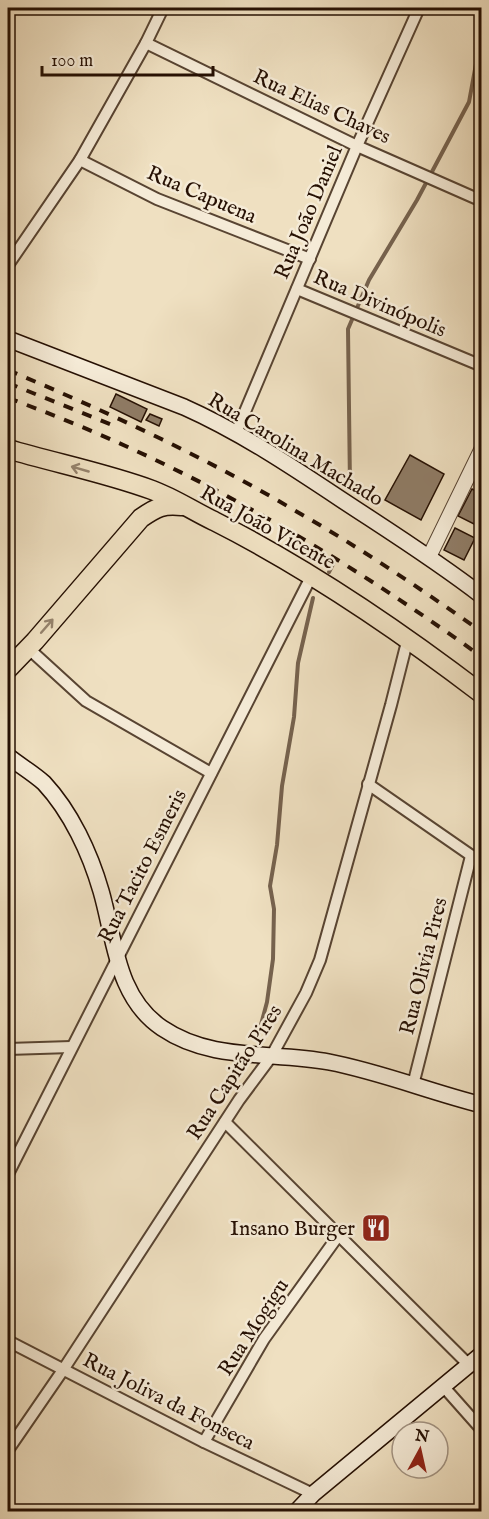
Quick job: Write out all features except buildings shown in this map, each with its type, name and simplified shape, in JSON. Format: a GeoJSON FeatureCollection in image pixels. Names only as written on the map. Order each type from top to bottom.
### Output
{"type":"FeatureCollection","features":[{"type":"Feature","properties":{"kind":"main road","name":"Rua Carolina Machado"},"geometry":{"type":"LineString","coordinates":[[8,339],[184,407],[236,432],[429,557],[482,596]]}},
{"type":"Feature","properties":{"kind":"main road","name":"Rua João Vicente"},"geometry":{"type":"LineString","coordinates":[[8,449],[136,485],[172,499],[254,541],[312,575],[408,638],[482,694]]}},
{"type":"Feature","properties":{"kind":"main road"},"geometry":{"type":"LineString","coordinates":[[136,485],[144,500],[141,518]]}},
{"type":"Feature","properties":{"kind":"main road"},"geometry":{"type":"LineString","coordinates":[[8,669],[141,518],[165,505],[184,506]]}},
{"type":"Feature","properties":{"kind":"main road"},"geometry":{"type":"LineString","coordinates":[[8,756],[42,782],[60,803],[84,845],[101,891],[125,985],[137,1003],[159,1027],[181,1040],[204,1049],[325,1061],[482,1106]]}},
{"type":"Feature","properties":{"kind":"main road"},"geometry":{"type":"LineString","coordinates":[[296,1512],[313,1494],[482,1354]]}},
{"type":"Feature","properties":{"kind":"street"},"geometry":{"type":"LineString","coordinates":[[8,265],[80,160],[146,43],[163,8]]}},
{"type":"Feature","properties":{"kind":"street","name":"Rua João Daniel"},"geometry":{"type":"LineString","coordinates":[[236,432],[357,146],[419,8]]}},
{"type":"Feature","properties":{"kind":"street","name":"Rua Elias Chaves"},"geometry":{"type":"LineString","coordinates":[[146,43],[357,146],[482,201]]}},
{"type":"Feature","properties":{"kind":"street","name":"Rua Capuena"},"geometry":{"type":"LineString","coordinates":[[80,160],[158,199],[310,259]]}},
{"type":"Feature","properties":{"kind":"street","name":"Rua Divinópolis"},"geometry":{"type":"LineString","coordinates":[[297,289],[482,366]]}},
{"type":"Feature","properties":{"kind":"street"},"geometry":{"type":"LineString","coordinates":[[429,557],[482,448]]}},
{"type":"Feature","properties":{"kind":"street","name":"Rua Tacito Esmeris"},"geometry":{"type":"LineString","coordinates":[[8,1174],[312,575]]}},
{"type":"Feature","properties":{"kind":"street","name":"Rua Capitão Pires"},"geometry":{"type":"LineString","coordinates":[[8,1450],[63,1370],[239,1100],[272,1057],[306,993],[320,960],[408,638]]}},
{"type":"Feature","properties":{"kind":"street"},"geometry":{"type":"LineString","coordinates":[[28,648],[86,701],[211,774]]}},
{"type":"Feature","properties":{"kind":"street"},"geometry":{"type":"LineString","coordinates":[[368,784],[482,863]]}},
{"type":"Feature","properties":{"kind":"street","name":"Rua Olivia Pires"},"geometry":{"type":"LineString","coordinates":[[413,1085],[471,856]]}},
{"type":"Feature","properties":{"kind":"street"},"geometry":{"type":"LineString","coordinates":[[8,1050],[71,1047]]}},
{"type":"Feature","properties":{"kind":"street"},"geometry":{"type":"LineString","coordinates":[[225,1122],[468,1364]]}},
{"type":"Feature","properties":{"kind":"street","name":"Rua Mogigu"},"geometry":{"type":"LineString","coordinates":[[204,1442],[264,1339],[338,1236]]}},
{"type":"Feature","properties":{"kind":"street","name":"Rua Joliva da Fonseca"},"geometry":{"type":"LineString","coordinates":[[8,1341],[204,1442],[313,1494]]}},
{"type":"Feature","properties":{"kind":"street"},"geometry":{"type":"LineString","coordinates":[[443,1386],[482,1430]]}},
{"type":"Feature","properties":{"kind":"waterway"},"geometry":{"type":"LineString","coordinates":[[350,486],[348,329],[369,280],[417,200],[469,102],[482,31]]}},
{"type":"Feature","properties":{"kind":"waterway"},"geometry":{"type":"LineString","coordinates":[[329,572],[334,562]]}},
{"type":"Feature","properties":{"kind":"waterway"},"geometry":{"type":"LineString","coordinates":[[258,1036],[267,1002],[273,959],[274,909],[270,886],[277,845],[282,786],[294,717],[298,663],[313,598]]}},
{"type":"Feature","properties":{"kind":"railway"},"geometry":{"type":"LineString","coordinates":[[8,370],[153,435],[260,490],[413,584],[482,632]]}},
{"type":"Feature","properties":{"kind":"railway"},"geometry":{"type":"LineString","coordinates":[[8,383],[112,425]]}},
{"type":"Feature","properties":{"kind":"railway"},"geometry":{"type":"LineString","coordinates":[[8,398],[134,450],[254,511],[369,580],[482,657]]}},
{"type":"Feature","properties":{"kind":"place","name":"Insano Burger"},"geometry":{"type":"Point","coordinates":[376,1228]}}]}
